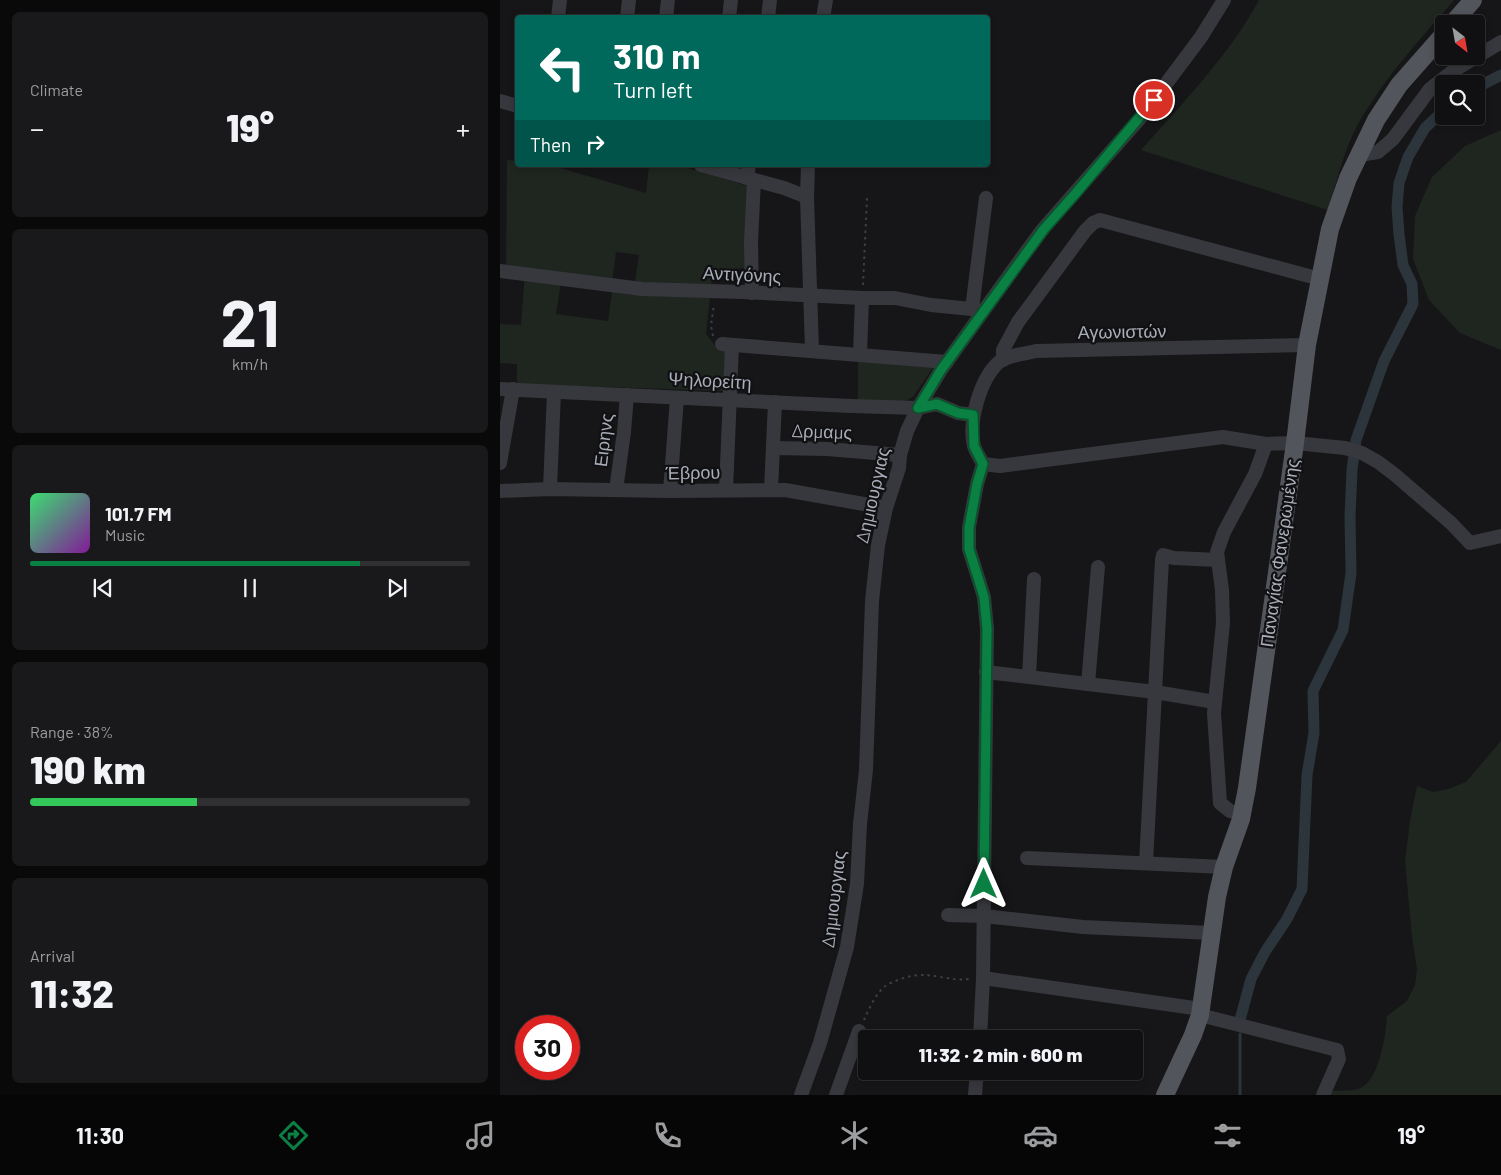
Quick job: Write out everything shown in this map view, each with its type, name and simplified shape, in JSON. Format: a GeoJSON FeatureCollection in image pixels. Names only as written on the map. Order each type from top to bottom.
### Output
{"type":"FeatureCollection","features":[{"type":"Feature","properties":{"kind":"main road"},"geometry":{"type":"LineString","coordinates":[[1460,15],[1473,0]]}},
{"type":"Feature","properties":{"kind":"main road","name":"Παναγίας Φανερωμένης"},"geometry":{"type":"LineString","coordinates":[[1165,1095],[1193,1034],[1200,1012],[1217,897],[1224,867],[1233,846],[1242,814],[1247,788],[1295,443],[1306,345],[1330,229],[1348,178],[1376,120],[1399,85],[1435,44]]}},
{"type":"Feature","properties":{"kind":"street"},"geometry":{"type":"LineString","coordinates":[[558,15],[560,0]]}},
{"type":"Feature","properties":{"kind":"street"},"geometry":{"type":"LineString","coordinates":[[627,15],[629,0]]}},
{"type":"Feature","properties":{"kind":"street"},"geometry":{"type":"LineString","coordinates":[[666,15],[668,0]]}},
{"type":"Feature","properties":{"kind":"street"},"geometry":{"type":"LineString","coordinates":[[729,15],[731,0]]}},
{"type":"Feature","properties":{"kind":"street"},"geometry":{"type":"LineString","coordinates":[[768,15],[770,0]]}},
{"type":"Feature","properties":{"kind":"street"},"geometry":{"type":"LineString","coordinates":[[824,15],[826,0]]}},
{"type":"Feature","properties":{"kind":"street","name":"Δημιουργιας"},"geometry":{"type":"LineString","coordinates":[[801,1095],[820,1043],[847,947],[857,884],[860,824],[866,770],[872,601],[878,545],[886,508],[899,468],[900,455],[908,431],[918,408],[977,311],[1044,229],[1142,116],[1201,37],[1224,0]]}},
{"type":"Feature","properties":{"kind":"street"},"geometry":{"type":"LineString","coordinates":[[1359,154],[1378,152],[1393,140],[1430,89],[1453,71],[1501,42]]}},
{"type":"Feature","properties":{"kind":"street"},"geometry":{"type":"LineString","coordinates":[[500,101],[515,105]]}},
{"type":"Feature","properties":{"kind":"street"},"geometry":{"type":"LineString","coordinates":[[712,167],[750,174],[807,197]]}},
{"type":"Feature","properties":{"kind":"street"},"geometry":{"type":"LineString","coordinates":[[808,167],[807,197],[812,350]]}},
{"type":"Feature","properties":{"kind":"street"},"geometry":{"type":"LineString","coordinates":[[750,174],[752,292]]}},
{"type":"Feature","properties":{"kind":"street"},"geometry":{"type":"LineString","coordinates":[[977,311],[986,198]]}},
{"type":"Feature","properties":{"kind":"street"},"geometry":{"type":"LineString","coordinates":[[980,1030],[983,978],[987,629],[984,597],[969,549],[969,528],[977,484],[983,464],[974,446],[973,415],[989,374],[1003,360],[1003,350],[1007,340],[1023,315],[1085,231],[1093,223],[1100,220],[1320,279]]}},
{"type":"Feature","properties":{"kind":"street","name":"Αντιγόνης"},"geometry":{"type":"LineString","coordinates":[[500,271],[642,289],[895,298],[977,311]]}},
{"type":"Feature","properties":{"kind":"street"},"geometry":{"type":"LineString","coordinates":[[860,355],[862,298]]}},
{"type":"Feature","properties":{"kind":"street"},"geometry":{"type":"LineString","coordinates":[[726,490],[729,400],[727,344],[947,362]]}},
{"type":"Feature","properties":{"kind":"street","name":"Αγωνιστών"},"geometry":{"type":"LineString","coordinates":[[1003,360],[1036,351],[1306,345]]}},
{"type":"Feature","properties":{"kind":"street"},"geometry":{"type":"LineString","coordinates":[[500,463],[506,389]]}},
{"type":"Feature","properties":{"kind":"street","name":"Ψηλορείτη"},"geometry":{"type":"LineString","coordinates":[[506,389],[918,408],[937,404],[958,413],[973,415]]}},
{"type":"Feature","properties":{"kind":"street"},"geometry":{"type":"LineString","coordinates":[[550,489],[554,392]]}},
{"type":"Feature","properties":{"kind":"street","name":"Ειρηνς"},"geometry":{"type":"LineString","coordinates":[[616,490],[627,395]]}},
{"type":"Feature","properties":{"kind":"street"},"geometry":{"type":"LineString","coordinates":[[670,491],[676,398]]}},
{"type":"Feature","properties":{"kind":"street"},"geometry":{"type":"LineString","coordinates":[[770,490],[775,402]]}},
{"type":"Feature","properties":{"kind":"street"},"geometry":{"type":"LineString","coordinates":[[983,464],[1000,466],[1223,437],[1266,444],[1295,443],[1346,448],[1378,462],[1394,474],[1451,523],[1470,544],[1501,536]]}},
{"type":"Feature","properties":{"kind":"street"},"geometry":{"type":"LineString","coordinates":[[1242,814],[1230,811],[1220,803],[1214,713],[1223,623],[1222,590],[1217,552],[1224,532],[1255,474],[1266,444]]}},
{"type":"Feature","properties":{"kind":"street","name":"Δρμαμς"},"geometry":{"type":"LineString","coordinates":[[773,448],[827,449],[900,455]]}},
{"type":"Feature","properties":{"kind":"street","name":"Έβρου"},"geometry":{"type":"LineString","coordinates":[[500,491],[550,489],[770,490],[806,493],[886,508]]}},
{"type":"Feature","properties":{"kind":"street"},"geometry":{"type":"LineString","coordinates":[[1146,863],[1163,555],[1174,558],[1218,560]]}},
{"type":"Feature","properties":{"kind":"street"},"geometry":{"type":"LineString","coordinates":[[1088,684],[1098,567]]}},
{"type":"Feature","properties":{"kind":"street"},"geometry":{"type":"LineString","coordinates":[[1029,677],[1034,578]]}},
{"type":"Feature","properties":{"kind":"street"},"geometry":{"type":"LineString","coordinates":[[986,672],[1155,692],[1215,702]]}},
{"type":"Feature","properties":{"kind":"street"},"geometry":{"type":"LineString","coordinates":[[1027,858],[1224,867]]}},
{"type":"Feature","properties":{"kind":"street"},"geometry":{"type":"LineString","coordinates":[[948,915],[984,916],[1083,927],[1211,933]]}},
{"type":"Feature","properties":{"kind":"street"},"geometry":{"type":"LineString","coordinates":[[983,978],[1200,1012],[1337,1050],[1339,1059],[1323,1095]]}},
{"type":"Feature","properties":{"kind":"street"},"geometry":{"type":"LineString","coordinates":[[836,1095],[858,1034]]}},
{"type":"Feature","properties":{"kind":"street"},"geometry":{"type":"LineString","coordinates":[[976,1095],[977,1080]]}},
{"type":"Feature","properties":{"kind":"path"},"geometry":{"type":"LineString","coordinates":[[862,298],[867,198]]}},
{"type":"Feature","properties":{"kind":"path"},"geometry":{"type":"LineString","coordinates":[[715,291],[711,326],[714,338],[727,344]]}},
{"type":"Feature","properties":{"kind":"path"},"geometry":{"type":"LineString","coordinates":[[859,1030],[870,1006],[884,988],[901,979],[921,975],[959,980],[983,978]]}},
{"type":"Feature","properties":{"kind":"shaded area"},"geometry":{"type":"Polygon","coordinates":[[[1259,0],[1454,0],[1441,15],[1435,15],[1435,22],[1394,71],[1356,127],[1338,174],[1328,210],[1141,150],[1189,97],[1220,59],[1259,0]]]}},
{"type":"Feature","properties":{"kind":"shaded area"},"geometry":{"type":"Polygon","coordinates":[[[1501,131],[1501,350],[1460,333],[1429,300],[1413,259],[1415,216],[1432,177],[1465,146],[1501,131]]]}},
{"type":"Feature","properties":{"kind":"shaded area"},"geometry":{"type":"Polygon","coordinates":[[[507,160],[515,161],[515,167],[557,167],[646,193],[649,167],[685,167],[748,186],[747,268],[713,270],[706,334],[717,348],[727,348],[724,391],[517,384],[517,364],[500,363],[500,324],[521,325],[525,271],[506,268],[507,160]],[[616,252],[612,282],[562,275],[556,314],[608,321],[612,292],[633,295],[639,255],[616,252]]]}},
{"type":"Feature","properties":{"kind":"shaded area"},"geometry":{"type":"Polygon","coordinates":[[[858,360],[934,366],[913,397],[903,402],[858,401],[858,360]]]}},
{"type":"Feature","properties":{"kind":"shaded area"},"geometry":{"type":"Polygon","coordinates":[[[1501,741],[1501,1095],[1329,1095],[1332,1091],[1353,1090],[1367,1084],[1377,1067],[1385,1034],[1387,1016],[1407,1001],[1415,985],[1417,969],[1405,861],[1417,786],[1433,792],[1466,782],[1501,741]]]}},
{"type":"Feature","properties":{"kind":"waterway"},"geometry":{"type":"LineString","coordinates":[[1485,83],[1501,75]]}},
{"type":"Feature","properties":{"kind":"waterway"},"geometry":{"type":"LineString","coordinates":[[1240,1020],[1251,979],[1265,952],[1287,919],[1302,889],[1307,775],[1314,733],[1313,691],[1343,630],[1351,573],[1350,516],[1352,470],[1356,440],[1384,361],[1413,304],[1412,284],[1403,265],[1399,234],[1397,207],[1399,183],[1408,157],[1425,128],[1435,119]]}},
{"type":"Feature","properties":{"kind":"waterway"},"geometry":{"type":"LineString","coordinates":[[1240,1034],[1240,1095]]}},
{"type":"Feature","properties":{"kind":"route"},"geometry":{"type":"LineString","coordinates":[[984,884],[987,629],[984,597],[969,549],[969,528],[977,484],[983,464],[974,446],[973,415],[958,413],[937,404],[918,408],[941,370],[1044,229],[1154,100]]}}]}
